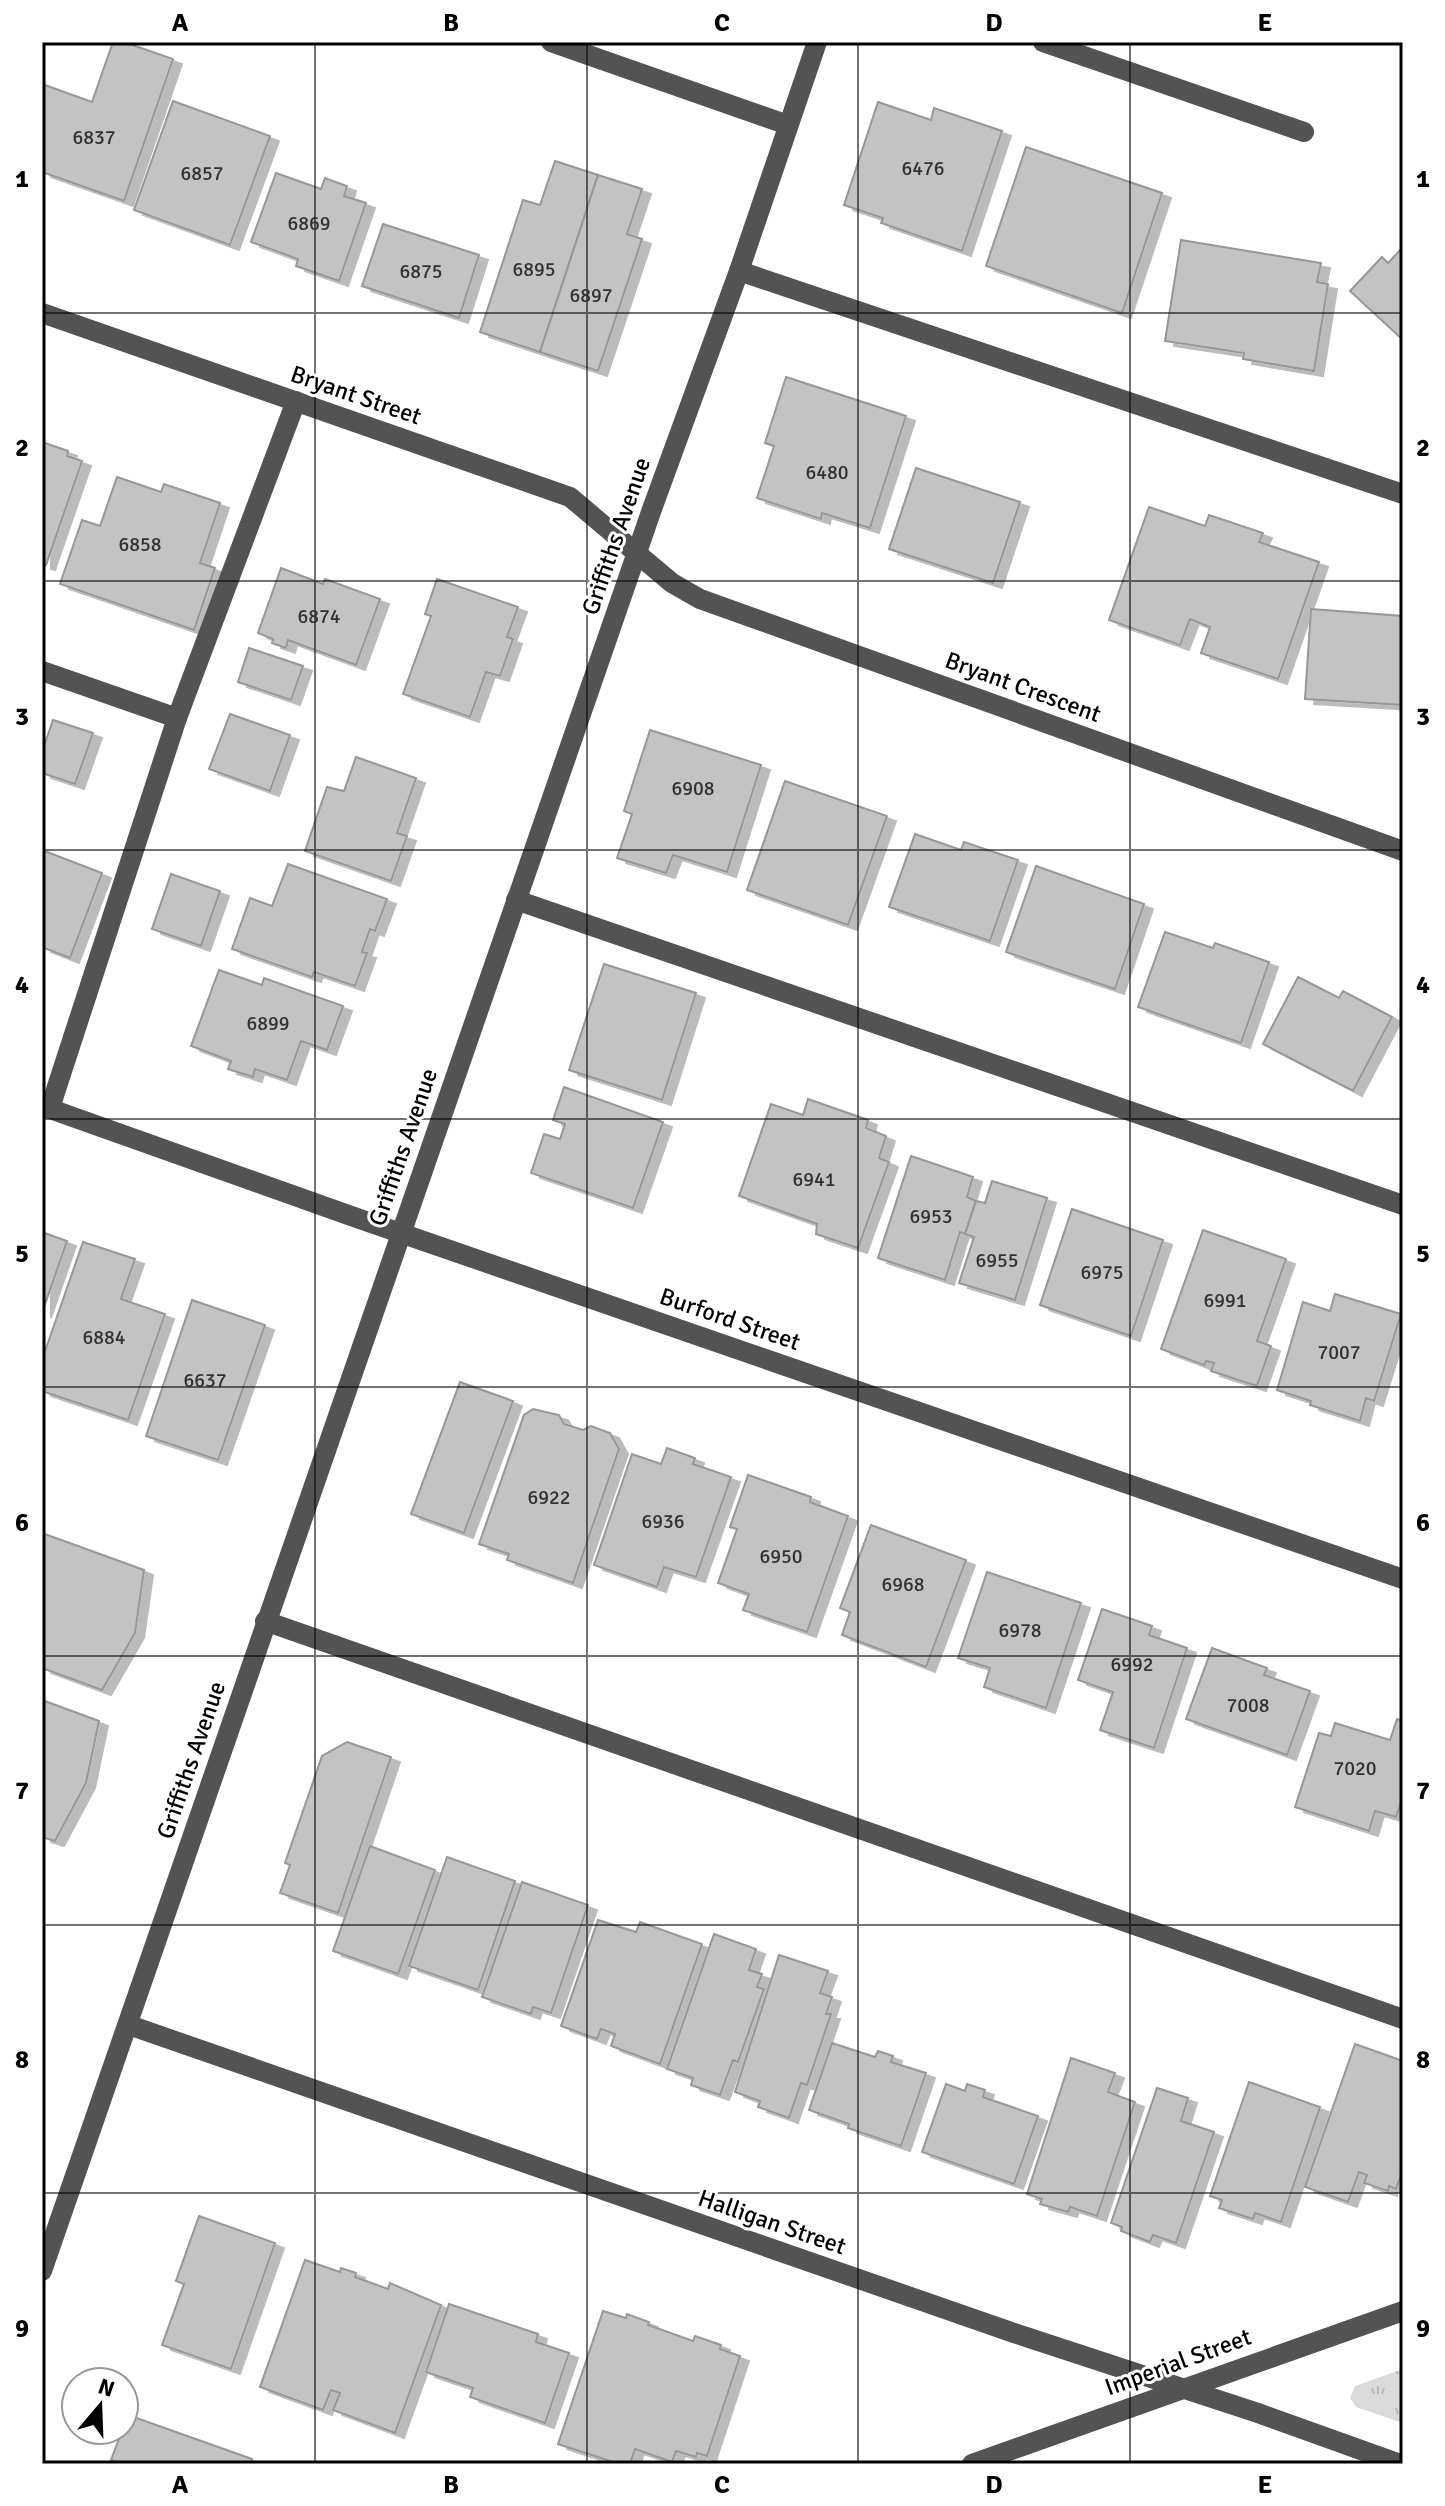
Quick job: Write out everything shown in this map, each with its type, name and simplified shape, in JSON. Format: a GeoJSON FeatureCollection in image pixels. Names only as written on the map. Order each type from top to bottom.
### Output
{"type":"FeatureCollection","features":[{"type":"Feature","properties":{"kind":"street"},"geometry":{"type":"LineString","coordinates":[[551,42],[788,125]]}},
{"type":"Feature","properties":{"kind":"street","name":"Griffiths Avenue"},"geometry":{"type":"LineString","coordinates":[[42,2271],[129,2025],[265,1621],[817,42]]}},
{"type":"Feature","properties":{"kind":"street"},"geometry":{"type":"LineString","coordinates":[[1043,42],[1304,132]]}},
{"type":"Feature","properties":{"kind":"street"},"geometry":{"type":"LineString","coordinates":[[739,271],[1403,494]]}},
{"type":"Feature","properties":{"kind":"street","name":"Bryant Street"},"geometry":{"type":"LineString","coordinates":[[42,313],[570,497],[637,552]]}},
{"type":"Feature","properties":{"kind":"street"},"geometry":{"type":"LineString","coordinates":[[46,1107],[177,718],[296,401]]}},
{"type":"Feature","properties":{"kind":"street","name":"Bryant Crescent"},"geometry":{"type":"LineString","coordinates":[[637,552],[672,583],[700,599],[1403,851]]}},
{"type":"Feature","properties":{"kind":"street"},"geometry":{"type":"LineString","coordinates":[[42,671],[177,718]]}},
{"type":"Feature","properties":{"kind":"street"},"geometry":{"type":"LineString","coordinates":[[516,900],[1403,1205]]}},
{"type":"Feature","properties":{"kind":"street","name":"Burford Street"},"geometry":{"type":"LineString","coordinates":[[46,1107],[1403,1579]]}},
{"type":"Feature","properties":{"kind":"street"},"geometry":{"type":"LineString","coordinates":[[265,1621],[1403,2019]]}},
{"type":"Feature","properties":{"kind":"street","name":"Halligan Street"},"geometry":{"type":"LineString","coordinates":[[129,2025],[1400,2464]]}},
{"type":"Feature","properties":{"kind":"street","name":"Imperial Street"},"geometry":{"type":"LineString","coordinates":[[972,2464],[1403,2311]]}},
{"type":"Feature","properties":{"kind":"green space"},"geometry":{"type":"Polygon","coordinates":[[[1403,2369],[1403,2423],[1356,2407],[1350,2398],[1355,2386],[1403,2369]]]}},
{"type":"Feature","properties":{"kind":"building"},"geometry":{"type":"Polygon","coordinates":[[[113,42],[124,42],[173,59],[124,201],[42,172],[42,84],[92,102],[113,42]]]}},
{"type":"Feature","properties":{"kind":"building"},"geometry":{"type":"Polygon","coordinates":[[[173,101],[270,136],[230,245],[134,210],[173,101]]]}},
{"type":"Feature","properties":{"kind":"building"},"geometry":{"type":"Polygon","coordinates":[[[878,102],[931,120],[934,108],[1002,131],[962,251],[881,223],[883,218],[844,205],[878,102]]]}},
{"type":"Feature","properties":{"kind":"building"},"geometry":{"type":"Polygon","coordinates":[[[1026,147],[1162,193],[1122,313],[986,266],[1026,147]]]}},
{"type":"Feature","properties":{"kind":"building"},"geometry":{"type":"Polygon","coordinates":[[[555,161],[598,175],[540,352],[480,332],[523,200],[540,205],[555,161]]]}},
{"type":"Feature","properties":{"kind":"building"},"geometry":{"type":"Polygon","coordinates":[[[276,173],[321,189],[325,178],[347,186],[344,196],[366,203],[339,281],[296,266],[298,259],[251,242],[276,173]]]}},
{"type":"Feature","properties":{"kind":"building"},"geometry":{"type":"Polygon","coordinates":[[[598,175],[642,189],[627,234],[642,239],[598,371],[540,352],[598,175]]]}},
{"type":"Feature","properties":{"kind":"building"},"geometry":{"type":"Polygon","coordinates":[[[383,224],[479,255],[459,318],[362,286],[383,224]]]}},
{"type":"Feature","properties":{"kind":"building"},"geometry":{"type":"Polygon","coordinates":[[[1181,240],[1321,263],[1317,282],[1328,284],[1314,371],[1243,359],[1244,353],[1165,341],[1181,240]]]}},
{"type":"Feature","properties":{"kind":"building"},"geometry":{"type":"Polygon","coordinates":[[[1403,247],[1403,340],[1350,291],[1382,257],[1388,263],[1403,247]]]}},
{"type":"Feature","properties":{"kind":"building"},"geometry":{"type":"Polygon","coordinates":[[[786,377],[906,416],[870,528],[822,513],[821,519],[757,498],[774,446],[765,443],[786,377]]]}},
{"type":"Feature","properties":{"kind":"building"},"geometry":{"type":"Polygon","coordinates":[[[42,442],[68,451],[67,456],[82,461],[46,565],[42,564],[42,442]]]}},
{"type":"Feature","properties":{"kind":"building"},"geometry":{"type":"Polygon","coordinates":[[[916,468],[1020,502],[993,583],[889,549],[916,468]]]}},
{"type":"Feature","properties":{"kind":"building"},"geometry":{"type":"Polygon","coordinates":[[[117,477],[161,492],[164,484],[220,503],[200,563],[215,568],[194,630],[60,584],[82,520],[100,526],[117,477]]]}},
{"type":"Feature","properties":{"kind":"building"},"geometry":{"type":"Polygon","coordinates":[[[1149,507],[1205,526],[1209,515],[1263,533],[1259,542],[1319,562],[1278,679],[1201,653],[1210,627],[1190,619],[1180,645],[1109,620],[1149,507]]]}},
{"type":"Feature","properties":{"kind":"building"},"geometry":{"type":"Polygon","coordinates":[[[281,568],[323,584],[325,579],[380,599],[356,665],[288,640],[286,648],[258,633],[281,568]]]}},
{"type":"Feature","properties":{"kind":"building"},"geometry":{"type":"Polygon","coordinates":[[[437,579],[518,607],[507,637],[513,639],[500,676],[486,672],[470,717],[403,694],[431,616],[425,614],[437,579]]]}},
{"type":"Feature","properties":{"kind":"building"},"geometry":{"type":"Polygon","coordinates":[[[1311,609],[1403,616],[1403,705],[1305,699],[1311,609]]]}},
{"type":"Feature","properties":{"kind":"building"},"geometry":{"type":"Polygon","coordinates":[[[249,648],[303,666],[291,700],[238,682],[249,648]]]}},
{"type":"Feature","properties":{"kind":"building"},"geometry":{"type":"Polygon","coordinates":[[[230,714],[290,735],[270,791],[209,769],[230,714]]]}},
{"type":"Feature","properties":{"kind":"building"},"geometry":{"type":"Polygon","coordinates":[[[53,720],[93,733],[75,784],[42,773],[42,752],[53,720]]]}},
{"type":"Feature","properties":{"kind":"building"},"geometry":{"type":"Polygon","coordinates":[[[650,730],[761,765],[727,872],[673,855],[666,873],[617,858],[632,814],[624,811],[650,730]]]}},
{"type":"Feature","properties":{"kind":"building"},"geometry":{"type":"Polygon","coordinates":[[[356,757],[416,778],[397,833],[407,836],[391,881],[305,851],[327,787],[344,791],[356,757]]]}},
{"type":"Feature","properties":{"kind":"building"},"geometry":{"type":"Polygon","coordinates":[[[785,781],[887,816],[848,925],[747,890],[785,781]]]}},
{"type":"Feature","properties":{"kind":"building"},"geometry":{"type":"Polygon","coordinates":[[[915,834],[961,850],[964,842],[1018,860],[990,941],[889,907],[915,834]]]}},
{"type":"Feature","properties":{"kind":"building"},"geometry":{"type":"Polygon","coordinates":[[[42,850],[102,873],[70,958],[42,947],[42,850]]]}},
{"type":"Feature","properties":{"kind":"building"},"geometry":{"type":"Polygon","coordinates":[[[288,864],[387,899],[375,931],[370,929],[362,952],[367,953],[355,986],[314,972],[312,977],[232,949],[250,898],[272,906],[288,864]]]}},
{"type":"Feature","properties":{"kind":"building"},"geometry":{"type":"Polygon","coordinates":[[[1036,866],[1144,904],[1115,989],[1006,952],[1036,866]]]}},
{"type":"Feature","properties":{"kind":"building"},"geometry":{"type":"Polygon","coordinates":[[[171,874],[220,891],[201,946],[152,929],[171,874]]]}},
{"type":"Feature","properties":{"kind":"building"},"geometry":{"type":"Polygon","coordinates":[[[1165,932],[1213,948],[1215,943],[1269,962],[1241,1043],[1138,1007],[1165,932]]]}},
{"type":"Feature","properties":{"kind":"building"},"geometry":{"type":"Polygon","coordinates":[[[604,964],[696,993],[662,1100],[569,1070],[604,964]]]}},
{"type":"Feature","properties":{"kind":"building"},"geometry":{"type":"Polygon","coordinates":[[[219,970],[262,985],[264,978],[343,1006],[327,1050],[301,1041],[287,1080],[255,1069],[253,1077],[228,1069],[231,1061],[191,1046],[219,970]]]}},
{"type":"Feature","properties":{"kind":"building"},"geometry":{"type":"Polygon","coordinates":[[[1298,977],[1339,998],[1343,991],[1392,1017],[1353,1091],[1263,1044],[1298,977]]]}},
{"type":"Feature","properties":{"kind":"building"},"geometry":{"type":"Polygon","coordinates":[[[564,1087],[663,1122],[633,1208],[531,1173],[544,1134],[560,1139],[565,1124],[553,1120],[564,1087]]]}},
{"type":"Feature","properties":{"kind":"building"},"geometry":{"type":"Polygon","coordinates":[[[808,1099],[868,1120],[866,1128],[886,1136],[879,1158],[889,1162],[858,1248],[816,1234],[817,1224],[739,1196],[771,1104],[803,1115],[808,1099]]]}},
{"type":"Feature","properties":{"kind":"building"},"geometry":{"type":"Polygon","coordinates":[[[911,1156],[973,1177],[967,1197],[976,1201],[965,1234],[960,1232],[945,1280],[878,1258],[911,1156]]]}},
{"type":"Feature","properties":{"kind":"building"},"geometry":{"type":"Polygon","coordinates":[[[992,1181],[1047,1198],[1015,1300],[959,1283],[974,1237],[965,1234],[976,1201],[985,1203],[992,1181]]]}},
{"type":"Feature","properties":{"kind":"building"},"geometry":{"type":"Polygon","coordinates":[[[1072,1209],[1163,1240],[1131,1336],[1040,1305],[1072,1209]]]}},
{"type":"Feature","properties":{"kind":"building"},"geometry":{"type":"Polygon","coordinates":[[[1203,1230],[1286,1259],[1257,1341],[1271,1346],[1257,1386],[1211,1371],[1214,1363],[1206,1361],[1204,1365],[1161,1349],[1203,1230]]]}},
{"type":"Feature","properties":{"kind":"building"},"geometry":{"type":"Polygon","coordinates":[[[42,1232],[67,1241],[42,1313],[42,1232]]]}},
{"type":"Feature","properties":{"kind":"building"},"geometry":{"type":"Polygon","coordinates":[[[83,1242],[135,1259],[121,1299],[165,1314],[128,1420],[42,1391],[42,1360],[83,1242]]]}},
{"type":"Feature","properties":{"kind":"building"},"geometry":{"type":"Polygon","coordinates":[[[1335,1294],[1401,1314],[1374,1401],[1366,1398],[1360,1421],[1310,1405],[1311,1401],[1277,1390],[1303,1302],[1330,1311],[1335,1294]]]}},
{"type":"Feature","properties":{"kind":"building"},"geometry":{"type":"Polygon","coordinates":[[[192,1300],[265,1325],[218,1460],[146,1436],[192,1300]]]}},
{"type":"Feature","properties":{"kind":"building"},"geometry":{"type":"Polygon","coordinates":[[[460,1382],[513,1401],[464,1533],[411,1514],[460,1382]]]}},
{"type":"Feature","properties":{"kind":"building"},"geometry":{"type":"Polygon","coordinates":[[[533,1409],[559,1415],[564,1424],[583,1430],[591,1426],[610,1433],[619,1449],[573,1583],[507,1560],[509,1554],[479,1544],[524,1415],[533,1409]]]}},
{"type":"Feature","properties":{"kind":"building"},"geometry":{"type":"Polygon","coordinates":[[[667,1448],[695,1458],[693,1464],[731,1477],[696,1577],[664,1567],[657,1587],[594,1565],[632,1454],[661,1464],[667,1448]]]}},
{"type":"Feature","properties":{"kind":"building"},"geometry":{"type":"Polygon","coordinates":[[[748,1475],[811,1497],[810,1502],[848,1516],[807,1632],[743,1610],[749,1594],[718,1583],[737,1529],[730,1527],[748,1475]]]}},
{"type":"Feature","properties":{"kind":"building"},"geometry":{"type":"Polygon","coordinates":[[[871,1525],[966,1560],[926,1667],[842,1635],[850,1612],[840,1608],[871,1525]]]}},
{"type":"Feature","properties":{"kind":"building"},"geometry":{"type":"Polygon","coordinates":[[[42,1533],[144,1570],[135,1633],[102,1690],[42,1668],[42,1533]]]}},
{"type":"Feature","properties":{"kind":"building"},"geometry":{"type":"Polygon","coordinates":[[[987,1572],[1081,1603],[1046,1708],[984,1687],[990,1668],[958,1658],[987,1572]]]}},
{"type":"Feature","properties":{"kind":"building"},"geometry":{"type":"Polygon","coordinates":[[[1102,1609],[1152,1626],[1149,1635],[1187,1648],[1154,1748],[1100,1730],[1113,1692],[1078,1680],[1102,1609]]]}},
{"type":"Feature","properties":{"kind":"building"},"geometry":{"type":"Polygon","coordinates":[[[1212,1648],[1267,1668],[1264,1675],[1310,1691],[1287,1755],[1186,1719],[1212,1648]]]}},
{"type":"Feature","properties":{"kind":"building"},"geometry":{"type":"Polygon","coordinates":[[[42,1700],[99,1721],[86,1783],[55,1841],[42,1837],[42,1700]]]}},
{"type":"Feature","properties":{"kind":"building"},"geometry":{"type":"Polygon","coordinates":[[[1397,1719],[1403,1721],[1403,1796],[1396,1817],[1375,1811],[1369,1831],[1295,1807],[1319,1733],[1331,1736],[1335,1723],[1390,1740],[1397,1719]]]}},
{"type":"Feature","properties":{"kind":"building"},"geometry":{"type":"Polygon","coordinates":[[[347,1742],[391,1757],[338,1913],[280,1893],[290,1865],[285,1863],[322,1756],[347,1742]]]}},
{"type":"Feature","properties":{"kind":"building"},"geometry":{"type":"Polygon","coordinates":[[[370,1846],[435,1870],[398,1974],[333,1951],[370,1846]]]}},
{"type":"Feature","properties":{"kind":"building"},"geometry":{"type":"Polygon","coordinates":[[[447,1857],[515,1881],[478,1990],[409,1966],[447,1857]]]}},
{"type":"Feature","properties":{"kind":"building"},"geometry":{"type":"Polygon","coordinates":[[[522,1882],[588,1905],[551,2013],[533,2007],[531,2014],[482,1997],[522,1882]]]}},
{"type":"Feature","properties":{"kind":"building"},"geometry":{"type":"Polygon","coordinates":[[[598,1920],[636,1932],[640,1922],[702,1944],[660,2064],[611,2046],[615,2034],[601,2029],[597,2039],[561,2026],[598,1920]]]}},
{"type":"Feature","properties":{"kind":"building"},"geometry":{"type":"Polygon","coordinates":[[[714,1934],[756,1949],[749,1970],[762,1974],[757,1987],[764,1989],[738,2062],[733,2060],[720,2095],[691,2085],[693,2078],[667,2069],[714,1934]]]}},
{"type":"Feature","properties":{"kind":"building"},"geometry":{"type":"Polygon","coordinates":[[[779,1955],[828,1971],[820,1993],[832,1997],[826,2014],[831,2014],[807,2085],[801,2083],[789,2118],[758,2107],[760,2101],[735,2092],[779,1955]]]}},
{"type":"Feature","properties":{"kind":"building"},"geometry":{"type":"Polygon","coordinates":[[[832,2043],[875,2057],[878,2051],[893,2056],[891,2062],[926,2073],[901,2146],[848,2128],[849,2124],[809,2110],[832,2043]]]}},
{"type":"Feature","properties":{"kind":"building"},"geometry":{"type":"Polygon","coordinates":[[[1355,2044],[1403,2061],[1403,2170],[1396,2189],[1389,2186],[1388,2191],[1364,2183],[1367,2175],[1359,2172],[1348,2202],[1305,2187],[1355,2044]]]}},
{"type":"Feature","properties":{"kind":"building"},"geometry":{"type":"Polygon","coordinates":[[[1071,2058],[1115,2073],[1108,2092],[1135,2102],[1097,2216],[1070,2207],[1068,2212],[1040,2204],[1042,2199],[1027,2194],[1071,2058]]]}},
{"type":"Feature","properties":{"kind":"building"},"geometry":{"type":"Polygon","coordinates":[[[1249,2082],[1320,2107],[1281,2222],[1255,2213],[1253,2219],[1219,2208],[1222,2200],[1210,2196],[1249,2082]]]}},
{"type":"Feature","properties":{"kind":"building"},"geometry":{"type":"Polygon","coordinates":[[[946,2084],[965,2091],[967,2084],[985,2090],[983,2097],[1038,2116],[1014,2184],[922,2152],[946,2084]]]}},
{"type":"Feature","properties":{"kind":"building"},"geometry":{"type":"Polygon","coordinates":[[[1157,2088],[1188,2098],[1181,2121],[1214,2132],[1176,2243],[1153,2235],[1150,2242],[1121,2231],[1122,2227],[1111,2223],[1157,2088]]]}},
{"type":"Feature","properties":{"kind":"building"},"geometry":{"type":"Polygon","coordinates":[[[199,2216],[275,2243],[231,2369],[162,2345],[184,2284],[176,2281],[199,2216]]]}},
{"type":"Feature","properties":{"kind":"building"},"geometry":{"type":"Polygon","coordinates":[[[305,2260],[340,2272],[341,2268],[356,2273],[355,2277],[388,2289],[390,2283],[441,2305],[395,2433],[333,2410],[340,2393],[331,2390],[323,2410],[260,2387],[305,2260]]]}},
{"type":"Feature","properties":{"kind":"building"},"geometry":{"type":"Polygon","coordinates":[[[449,2304],[538,2334],[536,2342],[569,2353],[545,2423],[470,2397],[473,2388],[426,2372],[449,2304]]]}},
{"type":"Feature","properties":{"kind":"building"},"geometry":{"type":"Polygon","coordinates":[[[603,2311],[626,2318],[627,2314],[693,2341],[695,2336],[740,2356],[707,2456],[697,2453],[696,2457],[676,2451],[672,2462],[635,2449],[630,2464],[619,2464],[558,2444],[603,2311]]]}},
{"type":"Feature","properties":{"kind":"building"},"geometry":{"type":"Polygon","coordinates":[[[140,2419],[252,2459],[251,2464],[122,2464],[111,2460],[116,2446],[140,2446],[140,2419]]]}}]}
